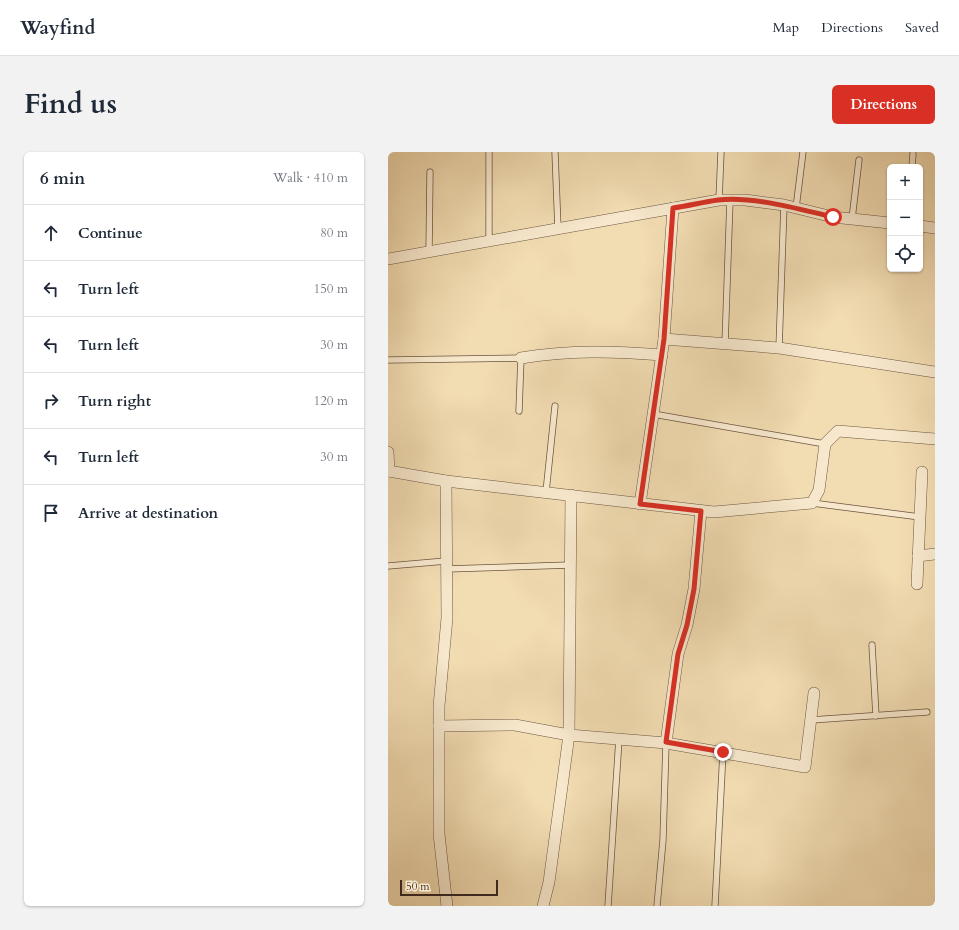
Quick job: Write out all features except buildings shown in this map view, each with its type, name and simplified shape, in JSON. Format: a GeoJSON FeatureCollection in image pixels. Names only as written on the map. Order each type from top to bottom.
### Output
{"type":"FeatureCollection","features":[{"type":"Feature","properties":{"kind":"street"},"geometry":{"type":"LineString","coordinates":[[388,259],[724,200],[745,200],[784,205],[833,217],[887,223]]}},
{"type":"Feature","properties":{"kind":"street"},"geometry":{"type":"LineString","coordinates":[[640,504],[664,339],[673,208]]}},
{"type":"Feature","properties":{"kind":"street"},"geometry":{"type":"LineString","coordinates":[[923,226],[935,228]]}},
{"type":"Feature","properties":{"kind":"street"},"geometry":{"type":"LineString","coordinates":[[664,339],[779,348],[935,372]]}},
{"type":"Feature","properties":{"kind":"street"},"geometry":{"type":"LineString","coordinates":[[521,358],[550,353],[614,351],[662,355]]}},
{"type":"Feature","properties":{"kind":"street"},"geometry":{"type":"LineString","coordinates":[[388,452],[389,471],[446,481],[714,512],[812,503],[818,490],[825,444],[838,431],[935,438]]}},
{"type":"Feature","properties":{"kind":"street"},"geometry":{"type":"LineString","coordinates":[[917,584],[922,472]]}},
{"type":"Feature","properties":{"kind":"street"},"geometry":{"type":"LineString","coordinates":[[446,481],[447,618],[439,706],[439,834],[447,906]]}},
{"type":"Feature","properties":{"kind":"street"},"geometry":{"type":"LineString","coordinates":[[543,906],[549,882],[568,735],[571,495]]}},
{"type":"Feature","properties":{"kind":"street"},"geometry":{"type":"LineString","coordinates":[[666,742],[678,654],[687,625],[694,589],[701,511]]}},
{"type":"Feature","properties":{"kind":"street"},"geometry":{"type":"LineString","coordinates":[[918,556],[935,554]]}},
{"type":"Feature","properties":{"kind":"street"},"geometry":{"type":"LineString","coordinates":[[439,726],[515,725],[568,735],[666,742],[805,767],[814,693]]}},
{"type":"Feature","properties":{"kind":"lane"},"geometry":{"type":"LineString","coordinates":[[489,152],[489,241]]}},
{"type":"Feature","properties":{"kind":"lane"},"geometry":{"type":"LineString","coordinates":[[555,152],[558,229]]}},
{"type":"Feature","properties":{"kind":"lane"},"geometry":{"type":"LineString","coordinates":[[721,152],[724,200],[725,344]]}},
{"type":"Feature","properties":{"kind":"lane"},"geometry":{"type":"LineString","coordinates":[[796,208],[804,152]]}},
{"type":"Feature","properties":{"kind":"lane"},"geometry":{"type":"LineString","coordinates":[[912,164],[913,154]]}},
{"type":"Feature","properties":{"kind":"lane"},"geometry":{"type":"LineString","coordinates":[[852,219],[859,160]]}},
{"type":"Feature","properties":{"kind":"lane"},"geometry":{"type":"LineString","coordinates":[[429,252],[430,172]]}},
{"type":"Feature","properties":{"kind":"lane"},"geometry":{"type":"LineString","coordinates":[[779,348],[784,205]]}},
{"type":"Feature","properties":{"kind":"lane"},"geometry":{"type":"LineString","coordinates":[[388,360],[521,358],[519,411]]}},
{"type":"Feature","properties":{"kind":"lane"},"geometry":{"type":"LineString","coordinates":[[546,492],[556,406]]}},
{"type":"Feature","properties":{"kind":"lane"},"geometry":{"type":"LineString","coordinates":[[653,414],[825,444]]}},
{"type":"Feature","properties":{"kind":"lane"},"geometry":{"type":"LineString","coordinates":[[812,503],[920,517]]}},
{"type":"Feature","properties":{"kind":"lane"},"geometry":{"type":"LineString","coordinates":[[388,566],[570,565]]}},
{"type":"Feature","properties":{"kind":"lane"},"geometry":{"type":"LineString","coordinates":[[872,645],[876,716]]}},
{"type":"Feature","properties":{"kind":"lane"},"geometry":{"type":"LineString","coordinates":[[811,720],[927,712]]}},
{"type":"Feature","properties":{"kind":"lane"},"geometry":{"type":"LineString","coordinates":[[608,906],[619,739]]}},
{"type":"Feature","properties":{"kind":"lane"},"geometry":{"type":"LineString","coordinates":[[657,906],[663,840],[666,742]]}},
{"type":"Feature","properties":{"kind":"lane"},"geometry":{"type":"LineString","coordinates":[[715,906],[723,752]]}},
{"type":"Feature","properties":{"kind":"route"},"geometry":{"type":"LineString","coordinates":[[723,752],[666,742],[678,654],[687,625],[694,589],[701,511],[640,504],[664,339],[673,208],[719,200],[745,200],[784,205],[833,217]]}}]}
